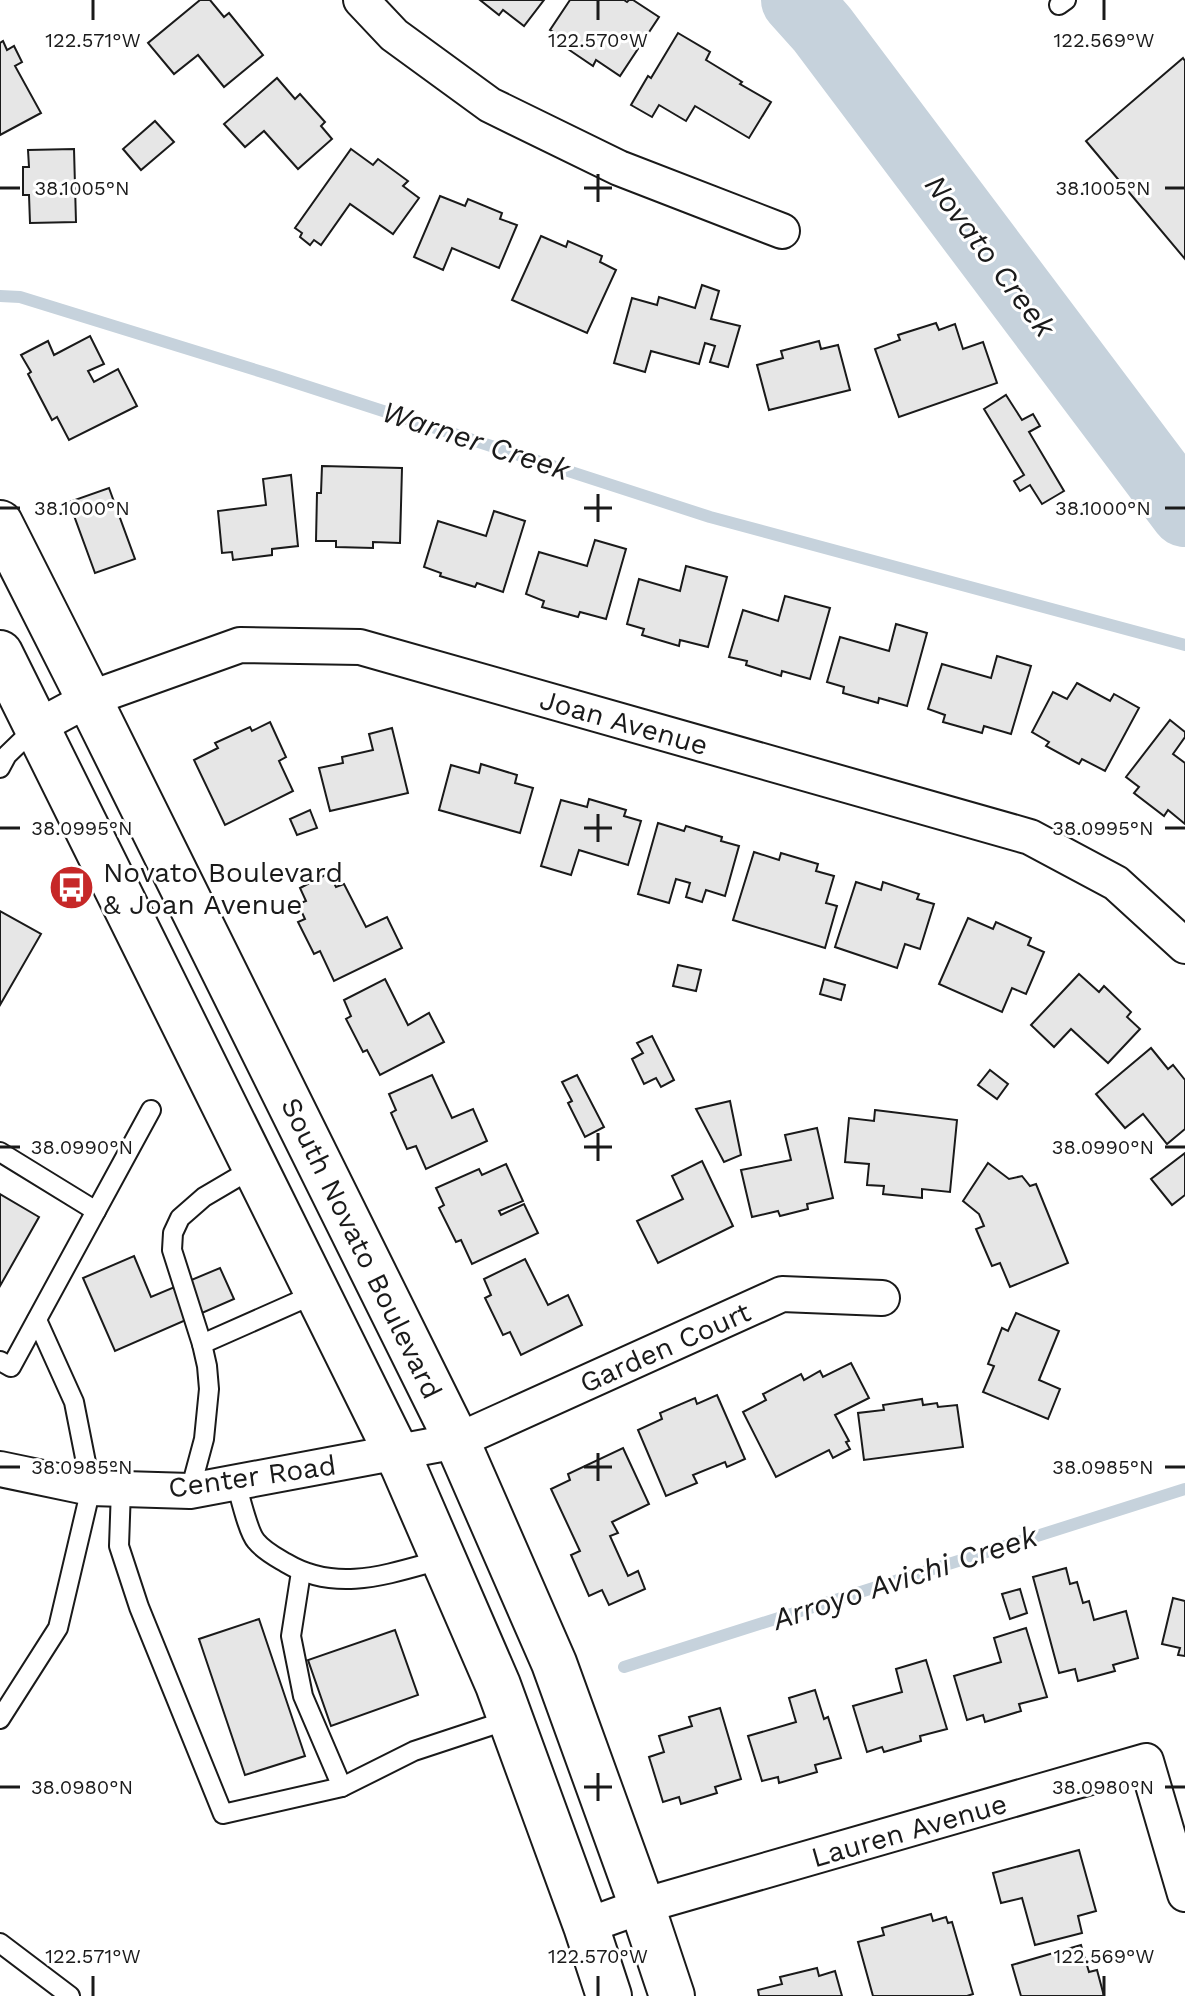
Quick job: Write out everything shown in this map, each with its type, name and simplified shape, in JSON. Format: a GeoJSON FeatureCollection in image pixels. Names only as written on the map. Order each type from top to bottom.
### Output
{"type":"FeatureCollection","features":[{"type":"Feature","properties":{"kind":"main road","name":"South Novato Boulevard"},"geometry":{"type":"LineString","coordinates":[[0,523],[457,1441],[554,1663],[672,1996]]}},
{"type":"Feature","properties":{"kind":"main road"},"geometry":{"type":"LineString","coordinates":[[0,653],[396,1452],[498,1685],[609,1996]]}},
{"type":"Feature","properties":{"kind":"street"},"geometry":{"type":"LineString","coordinates":[[361,0],[394,35],[490,105],[619,168],[782,231]]}},
{"type":"Feature","properties":{"kind":"street","name":"Joan Avenue"},"geometry":{"type":"LineString","coordinates":[[37,727],[89,699],[240,645],[360,647],[1030,837],[1116,883],[1185,946]]}},
{"type":"Feature","properties":{"kind":"street","name":"Garden Court"},"geometry":{"type":"LineString","coordinates":[[457,1441],[782,1294],[882,1298]]}},
{"type":"Feature","properties":{"kind":"street","name":"Center Road"},"geometry":{"type":"LineString","coordinates":[[0,1469],[106,1489],[190,1491],[457,1441]]}},
{"type":"Feature","properties":{"kind":"street","name":"Lauren Avenue"},"geometry":{"type":"LineString","coordinates":[[586,1926],[642,1906],[1146,1761],[1185,1894]]}},
{"type":"Feature","properties":{"kind":"lane"},"geometry":{"type":"LineString","coordinates":[[0,768],[7,755],[37,727]]}},
{"type":"Feature","properties":{"kind":"lane"},"geometry":{"type":"LineString","coordinates":[[0,1361],[11,1367],[151,1110]]}},
{"type":"Feature","properties":{"kind":"lane"},"geometry":{"type":"LineString","coordinates":[[0,1152],[96,1211]]}},
{"type":"Feature","properties":{"kind":"lane"},"geometry":{"type":"LineString","coordinates":[[190,1491],[204,1439],[209,1389],[202,1344],[172,1250],[173,1233],[180,1218],[204,1197],[255,1167]]}},
{"type":"Feature","properties":{"kind":"lane"},"geometry":{"type":"LineString","coordinates":[[202,1344],[318,1293]]}},
{"type":"Feature","properties":{"kind":"lane"},"geometry":{"type":"LineString","coordinates":[[37,1320],[74,1402],[106,1489],[119,1546],[139,1607],[223,1814],[342,1787],[414,1751],[511,1719]]}},
{"type":"Feature","properties":{"kind":"lane"},"geometry":{"type":"LineString","coordinates":[[236,1483],[254,1539],[271,1554],[301,1572],[339,1580],[362,1580],[444,1559]]}},
{"type":"Feature","properties":{"kind":"lane"},"geometry":{"type":"LineString","coordinates":[[0,1719],[58,1628],[106,1489]]}},
{"type":"Feature","properties":{"kind":"lane"},"geometry":{"type":"LineString","coordinates":[[301,1572],[291,1636],[303,1696],[342,1787]]}},
{"type":"Feature","properties":{"kind":"lane"},"geometry":{"type":"LineString","coordinates":[[0,1943],[70,1996]]}},
{"type":"Feature","properties":{"kind":"building"},"geometry":{"type":"Polygon","coordinates":[[[200,0],[210,0],[224,17],[229,13],[263,55],[224,87],[198,55],[174,74],[148,43],[200,0]]]}},
{"type":"Feature","properties":{"kind":"building"},"geometry":{"type":"Polygon","coordinates":[[[480,0],[544,0],[524,26],[503,10],[499,15],[480,0]]]}},
{"type":"Feature","properties":{"kind":"building"},"geometry":{"type":"Polygon","coordinates":[[[570,0],[633,0],[659,17],[620,76],[596,60],[593,66],[562,45],[565,39],[550,30],[570,0]]]}},
{"type":"Feature","properties":{"kind":"building"},"geometry":{"type":"Polygon","coordinates":[[[678,33],[710,52],[706,60],[771,102],[749,138],[695,106],[686,121],[659,105],[652,117],[631,105],[678,33]]]}},
{"type":"Feature","properties":{"kind":"building"},"geometry":{"type":"Polygon","coordinates":[[[3,41],[7,50],[14,46],[22,62],[15,66],[41,113],[0,135],[0,43],[3,41]]]}},
{"type":"Feature","properties":{"kind":"building"},"geometry":{"type":"Polygon","coordinates":[[[1183,58],[1185,61],[1185,259],[1086,141],[1183,58]]]}},
{"type":"Feature","properties":{"kind":"building"},"geometry":{"type":"Polygon","coordinates":[[[277,78],[295,99],[300,94],[325,122],[321,126],[332,139],[298,169],[264,131],[245,147],[224,124],[277,78]]]}},
{"type":"Feature","properties":{"kind":"building"},"geometry":{"type":"Polygon","coordinates":[[[155,121],[174,142],[141,170],[123,149],[155,121]]]}},
{"type":"Feature","properties":{"kind":"building"},"geometry":{"type":"Polygon","coordinates":[[[74,149],[76,222],[30,223],[29,195],[23,195],[23,167],[29,167],[28,150],[74,149]]]}},
{"type":"Feature","properties":{"kind":"building"},"geometry":{"type":"Polygon","coordinates":[[[351,149],[373,165],[378,159],[408,181],[403,186],[419,198],[393,234],[350,204],[321,245],[314,240],[310,245],[295,228],[351,149]]]}},
{"type":"Feature","properties":{"kind":"building"},"geometry":{"type":"Polygon","coordinates":[[[440,196],[465,206],[468,199],[502,213],[500,219],[517,225],[499,268],[452,248],[443,270],[414,257],[440,196]]]}},
{"type":"Feature","properties":{"kind":"building"},"geometry":{"type":"Polygon","coordinates":[[[541,236],[566,247],[568,241],[602,256],[600,262],[616,270],[587,333],[512,300],[541,236]]]}},
{"type":"Feature","properties":{"kind":"building"},"geometry":{"type":"Polygon","coordinates":[[[702,285],[719,291],[711,319],[740,326],[728,367],[710,362],[715,346],[705,343],[699,364],[651,351],[645,372],[614,363],[632,298],[657,305],[659,297],[695,308],[702,285]]]}},
{"type":"Feature","properties":{"kind":"building"},"geometry":{"type":"Polygon","coordinates":[[[936,323],[939,330],[955,324],[963,349],[983,342],[997,383],[899,417],[875,349],[900,340],[898,335],[936,323]]]}},
{"type":"Feature","properties":{"kind":"building"},"geometry":{"type":"Polygon","coordinates":[[[90,336],[104,364],[88,371],[94,382],[118,369],[137,406],[69,440],[57,417],[52,420],[21,355],[48,341],[54,355],[90,336]]]}},
{"type":"Feature","properties":{"kind":"building"},"geometry":{"type":"Polygon","coordinates":[[[819,341],[821,349],[838,345],[850,390],[769,410],[757,365],[783,358],[781,351],[819,341]]]}},
{"type":"Feature","properties":{"kind":"building"},"geometry":{"type":"Polygon","coordinates":[[[1006,395],[1022,420],[1033,414],[1040,426],[1029,432],[1064,491],[1042,504],[1030,485],[1020,491],[1014,481],[1024,475],[984,409],[1006,395]]]}},
{"type":"Feature","properties":{"kind":"building"},"geometry":{"type":"Polygon","coordinates":[[[322,466],[402,468],[400,543],[373,542],[373,548],[336,547],[336,541],[316,541],[317,493],[321,493],[322,466]]]}},
{"type":"Feature","properties":{"kind":"building"},"geometry":{"type":"Polygon","coordinates":[[[291,475],[298,546],[272,549],[272,555],[233,560],[232,552],[222,553],[218,511],[266,505],[263,479],[291,475]]]}},
{"type":"Feature","properties":{"kind":"building"},"geometry":{"type":"Polygon","coordinates":[[[109,488],[135,559],[95,573],[69,502],[109,488]]]}},
{"type":"Feature","properties":{"kind":"building"},"geometry":{"type":"Polygon","coordinates":[[[494,511],[525,521],[503,592],[440,576],[441,573],[424,567],[438,521],[486,536],[494,511]]]}},
{"type":"Feature","properties":{"kind":"building"},"geometry":{"type":"Polygon","coordinates":[[[595,540],[626,549],[606,619],[580,612],[578,617],[542,607],[544,601],[526,594],[539,552],[587,566],[595,540]]]}},
{"type":"Feature","properties":{"kind":"building"},"geometry":{"type":"Polygon","coordinates":[[[686,566],[727,577],[708,647],[680,640],[679,646],[642,635],[644,629],[627,624],[639,579],[680,591],[686,566]]]}},
{"type":"Feature","properties":{"kind":"building"},"geometry":{"type":"Polygon","coordinates":[[[785,596],[830,608],[810,679],[782,671],[781,676],[746,665],[747,661],[729,657],[743,610],[778,621],[785,596]]]}},
{"type":"Feature","properties":{"kind":"building"},"geometry":{"type":"Polygon","coordinates":[[[896,624],[927,633],[907,706],[879,698],[878,703],[843,693],[844,687],[827,682],[840,637],[889,651],[896,624]]]}},
{"type":"Feature","properties":{"kind":"building"},"geometry":{"type":"Polygon","coordinates":[[[997,656],[1031,666],[1011,734],[984,726],[982,733],[943,722],[945,715],[928,709],[942,664],[991,678],[997,656]]]}},
{"type":"Feature","properties":{"kind":"building"},"geometry":{"type":"Polygon","coordinates":[[[1077,683],[1110,701],[1114,694],[1139,708],[1105,771],[1082,759],[1079,764],[1046,746],[1049,742],[1032,732],[1053,692],[1067,699],[1077,683]]]}},
{"type":"Feature","properties":{"kind":"building"},"geometry":{"type":"Polygon","coordinates":[[[1170,720],[1185,732],[1173,754],[1185,763],[1185,824],[1168,810],[1164,816],[1134,793],[1139,787],[1126,777],[1170,720]]]}},
{"type":"Feature","properties":{"kind":"building"},"geometry":{"type":"Polygon","coordinates":[[[270,722],[286,757],[279,761],[293,791],[225,825],[194,760],[218,748],[215,743],[250,727],[252,731],[270,722]]]}},
{"type":"Feature","properties":{"kind":"building"},"geometry":{"type":"Polygon","coordinates":[[[392,728],[408,793],[330,811],[319,768],[343,763],[342,757],[373,750],[369,734],[392,728]]]}},
{"type":"Feature","properties":{"kind":"building"},"geometry":{"type":"Polygon","coordinates":[[[481,764],[517,775],[515,783],[533,788],[520,833],[439,810],[451,765],[479,773],[481,764]]]}},
{"type":"Feature","properties":{"kind":"building"},"geometry":{"type":"Polygon","coordinates":[[[589,799],[626,810],[624,816],[641,821],[628,865],[579,850],[571,875],[541,866],[561,800],[587,807],[589,799]]]}},
{"type":"Feature","properties":{"kind":"building"},"geometry":{"type":"Polygon","coordinates":[[[310,810],[317,828],[297,835],[290,819],[310,810]]]}},
{"type":"Feature","properties":{"kind":"building"},"geometry":{"type":"Polygon","coordinates":[[[658,823],[684,831],[686,826],[722,837],[721,841],[739,846],[725,896],[706,890],[702,902],[686,897],[690,883],[676,879],[669,903],[638,894],[658,823]]]}},
{"type":"Feature","properties":{"kind":"building"},"geometry":{"type":"Polygon","coordinates":[[[754,852],[779,860],[781,853],[818,864],[816,871],[834,876],[826,903],[837,906],[825,948],[733,920],[754,852]]]}},
{"type":"Feature","properties":{"kind":"building"},"geometry":{"type":"Polygon","coordinates":[[[329,873],[336,887],[344,884],[366,927],[387,917],[402,948],[334,981],[320,951],[314,954],[298,922],[305,919],[298,904],[306,901],[300,888],[329,873]]]}},
{"type":"Feature","properties":{"kind":"building"},"geometry":{"type":"Polygon","coordinates":[[[856,882],[881,890],[883,882],[919,894],[917,899],[934,904],[920,949],[905,944],[897,968],[835,947],[856,882]]]}},
{"type":"Feature","properties":{"kind":"building"},"geometry":{"type":"Polygon","coordinates":[[[0,911],[41,934],[0,1005],[0,911]]]}},
{"type":"Feature","properties":{"kind":"building"},"geometry":{"type":"Polygon","coordinates":[[[968,918],[993,929],[996,922],[1031,938],[1028,945],[1044,952],[1026,994],[1012,988],[1002,1012],[939,984],[968,918]]]}},
{"type":"Feature","properties":{"kind":"building"},"geometry":{"type":"Polygon","coordinates":[[[678,965],[701,970],[696,991],[673,986],[678,965]]]}},
{"type":"Feature","properties":{"kind":"building"},"geometry":{"type":"Polygon","coordinates":[[[1079,974],[1099,992],[1104,986],[1131,1012],[1127,1017],[1140,1029],[1108,1063],[1071,1029],[1054,1047],[1031,1025],[1079,974]]]}},
{"type":"Feature","properties":{"kind":"building"},"geometry":{"type":"Polygon","coordinates":[[[385,979],[408,1025],[429,1013],[444,1042],[380,1075],[367,1050],[363,1052],[346,1019],[351,1016],[344,1000],[385,979]]]}},
{"type":"Feature","properties":{"kind":"building"},"geometry":{"type":"Polygon","coordinates":[[[824,979],[845,985],[841,1000],[820,994],[824,979]]]}},
{"type":"Feature","properties":{"kind":"building"},"geometry":{"type":"Polygon","coordinates":[[[652,1036],[674,1080],[661,1087],[656,1078],[644,1084],[632,1059],[643,1053],[637,1043],[652,1036]]]}},
{"type":"Feature","properties":{"kind":"building"},"geometry":{"type":"Polygon","coordinates":[[[1151,1048],[1168,1069],[1173,1065],[1185,1080],[1185,1129],[1167,1144],[1143,1114],[1125,1128],[1096,1094],[1151,1048]]]}},
{"type":"Feature","properties":{"kind":"building"},"geometry":{"type":"Polygon","coordinates":[[[990,1070],[1008,1084],[997,1099],[978,1085],[990,1070]]]}},
{"type":"Feature","properties":{"kind":"building"},"geometry":{"type":"Polygon","coordinates":[[[432,1075],[452,1118],[473,1109],[487,1141],[426,1169],[416,1146],[407,1149],[391,1113],[396,1110],[389,1094],[432,1075]]]}},
{"type":"Feature","properties":{"kind":"building"},"geometry":{"type":"Polygon","coordinates":[[[577,1075],[604,1127],[585,1137],[568,1103],[572,1101],[562,1082],[577,1075]]]}},
{"type":"Feature","properties":{"kind":"building"},"geometry":{"type":"Polygon","coordinates":[[[730,1101],[741,1155],[724,1162],[696,1109],[730,1101]]]}},
{"type":"Feature","properties":{"kind":"building"},"geometry":{"type":"Polygon","coordinates":[[[875,1110],[957,1120],[950,1192],[922,1189],[922,1198],[883,1194],[884,1186],[867,1185],[869,1164],[845,1162],[849,1118],[874,1121],[875,1110]]]}},
{"type":"Feature","properties":{"kind":"building"},"geometry":{"type":"Polygon","coordinates":[[[817,1128],[833,1198],[807,1204],[808,1209],[780,1216],[778,1211],[752,1217],[741,1170],[791,1160],[785,1135],[817,1128]]]}},
{"type":"Feature","properties":{"kind":"building"},"geometry":{"type":"Polygon","coordinates":[[[1185,1153],[1185,1195],[1172,1205],[1151,1179],[1185,1153]]]}},
{"type":"Feature","properties":{"kind":"building"},"geometry":{"type":"Polygon","coordinates":[[[702,1161],[733,1226],[658,1263],[637,1221],[683,1199],[672,1176],[702,1161]]]}},
{"type":"Feature","properties":{"kind":"building"},"geometry":{"type":"Polygon","coordinates":[[[988,1163],[1009,1179],[1022,1176],[1030,1186],[1036,1184],[1068,1263],[1010,1287],[1000,1263],[992,1266],[976,1229],[984,1226],[979,1214],[963,1201],[988,1163]]]}},
{"type":"Feature","properties":{"kind":"building"},"geometry":{"type":"Polygon","coordinates":[[[506,1164],[523,1201],[499,1211],[501,1215],[524,1204],[538,1233],[472,1264],[461,1240],[456,1242],[439,1208],[444,1205],[436,1188],[479,1169],[482,1175],[506,1164]]]}},
{"type":"Feature","properties":{"kind":"building"},"geometry":{"type":"Polygon","coordinates":[[[0,1194],[39,1217],[0,1286],[0,1194]]]}},
{"type":"Feature","properties":{"kind":"building"},"geometry":{"type":"Polygon","coordinates":[[[134,1256],[151,1297],[220,1268],[234,1299],[115,1351],[83,1278],[134,1256]]]}},
{"type":"Feature","properties":{"kind":"building"},"geometry":{"type":"Polygon","coordinates":[[[525,1259],[548,1305],[568,1295],[582,1325],[521,1355],[510,1332],[503,1335],[485,1298],[491,1295],[484,1279],[525,1259]]]}},
{"type":"Feature","properties":{"kind":"building"},"geometry":{"type":"Polygon","coordinates":[[[1016,1313],[1059,1331],[1039,1380],[1060,1389],[1048,1419],[983,1392],[994,1366],[988,1364],[1002,1328],[1008,1331],[1016,1313]]]}},
{"type":"Feature","properties":{"kind":"building"},"geometry":{"type":"Polygon","coordinates":[[[851,1363],[869,1398],[835,1415],[850,1449],[833,1458],[829,1450],[776,1477],[743,1412],[766,1400],[763,1394],[801,1374],[804,1380],[820,1371],[823,1377],[851,1363]]]}},
{"type":"Feature","properties":{"kind":"building"},"geometry":{"type":"Polygon","coordinates":[[[717,1395],[745,1459],[727,1467],[725,1462],[693,1475],[697,1483],[666,1496],[638,1430],[662,1419],[660,1413],[695,1398],[697,1404],[717,1395]]]}},
{"type":"Feature","properties":{"kind":"building"},"geometry":{"type":"Polygon","coordinates":[[[922,1399],[923,1405],[957,1405],[963,1447],[864,1460],[858,1413],[884,1410],[883,1405],[922,1399]]]}},
{"type":"Feature","properties":{"kind":"building"},"geometry":{"type":"Polygon","coordinates":[[[623,1448],[649,1504],[612,1522],[618,1533],[610,1536],[628,1576],[638,1571],[645,1589],[609,1605],[602,1590],[589,1596],[571,1555],[580,1551],[551,1489],[570,1480],[568,1474],[623,1448]]]}},
{"type":"Feature","properties":{"kind":"building"},"geometry":{"type":"Polygon","coordinates":[[[1066,1568],[1070,1584],[1077,1582],[1083,1603],[1089,1601],[1094,1620],[1126,1611],[1138,1658],[1113,1665],[1115,1671],[1078,1681],[1075,1669],[1059,1673],[1033,1577],[1066,1568]]]}},
{"type":"Feature","properties":{"kind":"building"},"geometry":{"type":"Polygon","coordinates":[[[1020,1589],[1027,1613],[1010,1619],[1002,1594],[1020,1589]]]}},
{"type":"Feature","properties":{"kind":"building"},"geometry":{"type":"Polygon","coordinates":[[[1173,1598],[1185,1601],[1185,1656],[1178,1655],[1180,1648],[1162,1644],[1173,1598]]]}},
{"type":"Feature","properties":{"kind":"building"},"geometry":{"type":"Polygon","coordinates":[[[259,1619],[305,1756],[245,1775],[199,1639],[259,1619]]]}},
{"type":"Feature","properties":{"kind":"building"},"geometry":{"type":"Polygon","coordinates":[[[1026,1628],[1047,1697],[1019,1704],[1021,1711],[985,1722],[983,1715],[967,1720],[954,1676],[1001,1662],[994,1638],[1026,1628]]]}},
{"type":"Feature","properties":{"kind":"building"},"geometry":{"type":"Polygon","coordinates":[[[395,1630],[418,1695],[331,1726],[308,1660],[395,1630]]]}},
{"type":"Feature","properties":{"kind":"building"},"geometry":{"type":"Polygon","coordinates":[[[926,1660],[947,1729],[920,1736],[921,1741],[884,1752],[882,1747],[867,1752],[853,1706],[902,1692],[896,1669],[926,1660]]]}},
{"type":"Feature","properties":{"kind":"building"},"geometry":{"type":"Polygon","coordinates":[[[815,1690],[824,1719],[828,1717],[841,1758],[815,1765],[817,1772],[779,1783],[778,1777],[762,1781],[748,1736],[796,1722],[789,1698],[815,1690]]]}},
{"type":"Feature","properties":{"kind":"building"},"geometry":{"type":"Polygon","coordinates":[[[720,1708],[741,1779],[715,1787],[717,1793],[681,1804],[679,1797],[663,1802],[649,1757],[664,1752],[659,1736],[692,1726],[689,1717],[720,1708]]]}},
{"type":"Feature","properties":{"kind":"building"},"geometry":{"type":"Polygon","coordinates":[[[1079,1850],[1096,1911],[1078,1916],[1082,1933],[1035,1945],[1022,1898],[1001,1903],[993,1873],[1079,1850]]]}},
{"type":"Feature","properties":{"kind":"building"},"geometry":{"type":"Polygon","coordinates":[[[931,1914],[933,1921],[946,1917],[948,1923],[952,1922],[973,1994],[873,1996],[858,1942],[884,1935],[882,1928],[931,1914]]]}},
{"type":"Feature","properties":{"kind":"building"},"geometry":{"type":"Polygon","coordinates":[[[1081,1945],[1089,1972],[1097,1970],[1104,1996],[1021,1996],[1012,1965],[1081,1945]]]}},
{"type":"Feature","properties":{"kind":"building"},"geometry":{"type":"Polygon","coordinates":[[[817,1968],[819,1976],[835,1971],[842,1996],[759,1996],[758,1990],[782,1984],[780,1977],[817,1968]]]}},
{"type":"Feature","properties":{"kind":"waterway","name":"Novato Creek"},"geometry":{"type":"LineString","coordinates":[[796,0],[822,29],[1185,512]]}},
{"type":"Feature","properties":{"kind":"waterway","name":"Warner Creek"},"geometry":{"type":"LineString","coordinates":[[0,296],[20,297],[272,375],[710,517],[1185,645]]}},
{"type":"Feature","properties":{"kind":"waterway","name":"Arroyo Avichi Creek"},"geometry":{"type":"LineString","coordinates":[[624,1667],[1185,1489]]}},
{"type":"Feature","properties":{"kind":"place","name":"Novato Boulevard & Joan Avenue"},"geometry":{"type":"Point","coordinates":[72,888]}}]}
